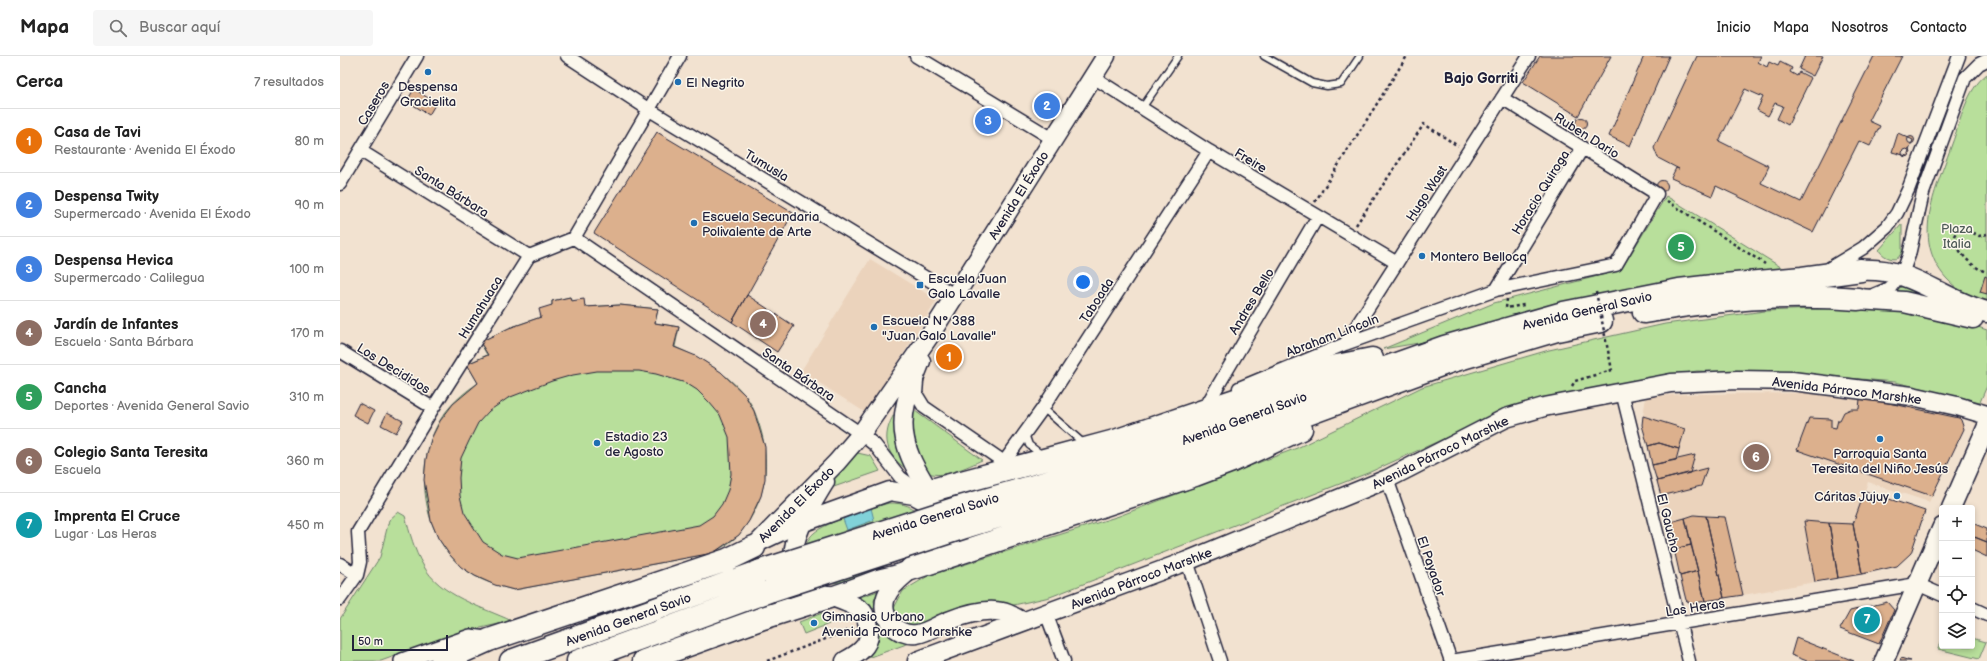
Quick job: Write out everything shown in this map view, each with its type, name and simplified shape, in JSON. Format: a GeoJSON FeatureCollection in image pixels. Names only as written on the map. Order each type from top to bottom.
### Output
{"type":"FeatureCollection","features":[{"type":"Feature","properties":{"kind":"highway","name":"Avenida General Savio"},"geometry":{"type":"LineString","coordinates":[[578,661],[780,588],[965,527],[1203,434],[1352,378],[1444,347],[1563,313],[1679,290],[1861,270]]}},
{"type":"Feature","properties":{"kind":"highway","name":"Avenida General Savio"},"geometry":{"type":"LineString","coordinates":[[511,661],[761,571],[957,508],[1082,482],[1207,451],[1449,362],[1557,330],[1691,304],[1762,296],[1801,295],[1858,298]]}},
{"type":"Feature","properties":{"kind":"highway"},"geometry":{"type":"LineString","coordinates":[[924,496],[1007,465],[1065,452],[1163,425],[1332,367],[1444,347]]}},
{"type":"Feature","properties":{"kind":"highway"},"geometry":{"type":"LineString","coordinates":[[911,569],[1150,491],[1232,461],[1399,381]]}},
{"type":"Feature","properties":{"kind":"highway"},"geometry":{"type":"LineString","coordinates":[[442,661],[489,640],[727,560],[754,546]]}},
{"type":"Feature","properties":{"kind":"highway"},"geometry":{"type":"LineString","coordinates":[[644,661],[829,596]]}},
{"type":"Feature","properties":{"kind":"main road","name":"Avenida El Éxodo"},"geometry":{"type":"LineString","coordinates":[[754,546],[837,462],[861,434],[930,335],[1106,56]]}},
{"type":"Feature","properties":{"kind":"main road","name":"Avenida General Savio"},"geometry":{"type":"LineString","coordinates":[[1861,270],[1876,269],[1901,275],[1929,286],[1983,316]]}},
{"type":"Feature","properties":{"kind":"main road","name":"Avenida General Savio"},"geometry":{"type":"LineString","coordinates":[[1858,298],[1911,303],[1983,316]]}},
{"type":"Feature","properties":{"kind":"main road","name":"Avenida El Éxodo"},"geometry":{"type":"LineString","coordinates":[[930,335],[902,416],[910,459],[924,496],[943,520],[943,537],[934,550],[889,590],[884,603],[884,610],[888,620],[895,628],[901,632],[917,634],[971,614],[995,611],[1002,612],[1022,621]]}},
{"type":"Feature","properties":{"kind":"main road","name":"Avenida Párroco Marshke"},"geometry":{"type":"LineString","coordinates":[[917,661],[1187,561],[1387,479],[1506,418],[1557,404],[1671,383],[1737,380],[1792,381],[1912,396],[1957,406],[1987,415]]}},
{"type":"Feature","properties":{"kind":"main road"},"geometry":{"type":"LineString","coordinates":[[1952,505],[1987,426]]}},
{"type":"Feature","properties":{"kind":"main road","name":"Avenida El Éxodo"},"geometry":{"type":"LineString","coordinates":[[837,462],[804,522],[794,545],[794,570],[802,583],[850,604],[863,612],[868,623],[869,635],[867,643],[860,652],[845,661]]}},
{"type":"Feature","properties":{"kind":"main road"},"geometry":{"type":"LineString","coordinates":[[804,522],[890,491],[924,496]]}},
{"type":"Feature","properties":{"kind":"main road"},"geometry":{"type":"LineString","coordinates":[[1884,661],[1939,534]]}},
{"type":"Feature","properties":{"kind":"main road"},"geometry":{"type":"LineString","coordinates":[[829,596],[911,569]]}},
{"type":"Feature","properties":{"kind":"street","name":"Caseros"},"geometry":{"type":"LineString","coordinates":[[340,184],[417,56]]}},
{"type":"Feature","properties":{"kind":"street","name":"Tumusla"},"geometry":{"type":"LineString","coordinates":[[567,56],[648,108],[954,295]]}},
{"type":"Feature","properties":{"kind":"street"},"geometry":{"type":"LineString","coordinates":[[529,256],[574,238],[648,108],[680,56]]}},
{"type":"Feature","properties":{"kind":"street"},"geometry":{"type":"LineString","coordinates":[[916,56],[1053,139]]}},
{"type":"Feature","properties":{"kind":"street","name":"Hugo Wast"},"geometry":{"type":"LineString","coordinates":[[1345,344],[1469,153],[1529,56]]}},
{"type":"Feature","properties":{"kind":"street"},"geometry":{"type":"LineString","coordinates":[[1815,276],[1860,251],[1892,221],[1908,190],[1959,56]]}},
{"type":"Feature","properties":{"kind":"street"},"geometry":{"type":"LineString","coordinates":[[1858,298],[1887,291],[1901,275],[1909,255],[1915,222],[1924,193],[1966,78],[1979,64],[1987,60]]}},
{"type":"Feature","properties":{"kind":"street","name":"Freire"},"geometry":{"type":"LineString","coordinates":[[1093,77],[1209,151],[1397,263]]}},
{"type":"Feature","properties":{"kind":"street","name":"Ruben Dario"},"geometry":{"type":"LineString","coordinates":[[1502,98],[1582,149],[1657,194]]}},
{"type":"Feature","properties":{"kind":"street","name":"Horacio Quiroga"},"geometry":{"type":"LineString","coordinates":[[1496,290],[1582,149]]}},
{"type":"Feature","properties":{"kind":"street","name":"Santa Bárbara"},"geometry":{"type":"LineString","coordinates":[[361,151],[529,256]]}},
{"type":"Feature","properties":{"kind":"street","name":"Taboada"},"geometry":{"type":"LineString","coordinates":[[1007,465],[1025,433],[1209,151]]}},
{"type":"Feature","properties":{"kind":"street","name":"Abraham Lincoln"},"geometry":{"type":"LineString","coordinates":[[1065,452],[1209,401],[1345,344],[1496,290],[1616,265],[1657,194]]}},
{"type":"Feature","properties":{"kind":"street","name":"Andres Bello"},"geometry":{"type":"LineString","coordinates":[[1209,401],[1314,213]]}},
{"type":"Feature","properties":{"kind":"street","name":"Santa Bárbara"},"geometry":{"type":"LineString","coordinates":[[574,238],[861,434],[875,445],[900,477],[924,496]]}},
{"type":"Feature","properties":{"kind":"street","name":"Humahuaca"},"geometry":{"type":"LineString","coordinates":[[340,599],[357,574],[360,562],[358,532],[433,408],[529,256]]}},
{"type":"Feature","properties":{"kind":"street","name":"Los Decididos"},"geometry":{"type":"LineString","coordinates":[[340,351],[433,408]]}},
{"type":"Feature","properties":{"kind":"street"},"geometry":{"type":"LineString","coordinates":[[920,362],[916,394],[924,407],[1007,465]]}},
{"type":"Feature","properties":{"kind":"street","name":"El Gaucho"},"geometry":{"type":"LineString","coordinates":[[1622,392],[1689,661]]}},
{"type":"Feature","properties":{"kind":"street","name":"El Payador"},"geometry":{"type":"LineString","coordinates":[[1387,479],[1451,661]]}},
{"type":"Feature","properties":{"kind":"street"},"geometry":{"type":"LineString","coordinates":[[754,546],[804,522]]}},
{"type":"Feature","properties":{"kind":"street"},"geometry":{"type":"LineString","coordinates":[[1187,561],[1220,661]]}},
{"type":"Feature","properties":{"kind":"street"},"geometry":{"type":"LineString","coordinates":[[340,564],[357,574]]}},
{"type":"Feature","properties":{"kind":"street"},"geometry":{"type":"LineString","coordinates":[[1917,584],[1939,594]]}},
{"type":"Feature","properties":{"kind":"street","name":"Las Heras"},"geometry":{"type":"LineString","coordinates":[[1451,661],[1917,584]]}},
{"type":"Feature","properties":{"kind":"street"},"geometry":{"type":"LineString","coordinates":[[1975,609],[1987,614]]}},
{"type":"Feature","properties":{"kind":"street"},"geometry":{"type":"LineString","coordinates":[[1046,614],[1064,661]]}},
{"type":"Feature","properties":{"kind":"street"},"geometry":{"type":"LineString","coordinates":[[402,661],[470,637],[489,640]]}},
{"type":"Feature","properties":{"kind":"lane"},"geometry":{"type":"LineString","coordinates":[[1142,108],[1178,56]]}},
{"type":"Feature","properties":{"kind":"lane"},"geometry":{"type":"LineString","coordinates":[[1264,56],[1312,83],[1327,86],[1341,84],[1360,56]]}},
{"type":"Feature","properties":{"kind":"lane"},"geometry":{"type":"LineString","coordinates":[[1042,408],[1065,452]]}},
{"type":"Feature","properties":{"kind":"lane"},"geometry":{"type":"LineString","coordinates":[[1025,433],[1029,444],[1065,452]]}},
{"type":"Feature","properties":{"kind":"path"},"geometry":{"type":"LineString","coordinates":[[1314,213],[1407,56]]}},
{"type":"Feature","properties":{"kind":"path"},"geometry":{"type":"LineString","coordinates":[[1349,235],[1424,124],[1469,153]]}},
{"type":"Feature","properties":{"kind":"path"},"geometry":{"type":"LineString","coordinates":[[1657,194],[1771,268]]}},
{"type":"Feature","properties":{"kind":"path"},"geometry":{"type":"LineString","coordinates":[[1987,234],[1979,236],[1961,228],[1958,229],[1954,236],[1956,244],[1972,264],[1977,269],[1987,272]]}},
{"type":"Feature","properties":{"kind":"path"},"geometry":{"type":"LineString","coordinates":[[1575,381],[1612,370],[1596,292]]}},
{"type":"Feature","properties":{"kind":"path"},"geometry":{"type":"LineString","coordinates":[[767,661],[857,627]]}},
{"type":"Feature","properties":{"kind":"shaded area","name":"Escuela N° 388 \"Juan Galo Lavalle\""},"geometry":{"type":"Polygon","coordinates":[[[870,259],[937,300],[866,413],[801,371],[870,259]]]}},
{"type":"Feature","properties":{"kind":"shaded area"},"geometry":{"type":"Polygon","coordinates":[[[1810,393],[1860,399],[1859,409],[1851,409],[1844,412],[1836,428],[1831,427],[1831,419],[1809,418],[1797,450],[1932,496],[1929,502],[1868,482],[1853,524],[1804,521],[1815,582],[1743,595],[1725,518],[1694,515],[1667,523],[1661,496],[1701,486],[1707,469],[1690,473],[1676,460],[1685,429],[1643,416],[1646,397],[1686,394],[1810,393]]]}},
{"type":"Feature","properties":{"kind":"green space","name":"Plaza Italia"},"geometry":{"type":"Polygon","coordinates":[[[1987,74],[1987,304],[1965,294],[1946,278],[1935,262],[1930,246],[1928,229],[1934,195],[1965,106],[1974,88],[1987,74]]]}},
{"type":"Feature","properties":{"kind":"green space"},"geometry":{"type":"Polygon","coordinates":[[[1666,196],[1784,269],[1466,335],[1383,349],[1494,303],[1621,270],[1666,196]]]}},
{"type":"Feature","properties":{"kind":"green space"},"geometry":{"type":"Polygon","coordinates":[[[1902,224],[1902,252],[1896,259],[1887,257],[1879,250],[1902,224]]]}},
{"type":"Feature","properties":{"kind":"green space"},"geometry":{"type":"Polygon","coordinates":[[[1906,283],[1954,307],[1890,296],[1906,283]]]}},
{"type":"Feature","properties":{"kind":"green space","name":"Estadio 23 de Agosto"},"geometry":{"type":"Polygon","coordinates":[[[570,297],[571,301],[585,307],[620,305],[658,309],[655,323],[679,327],[675,347],[721,372],[737,386],[751,404],[757,418],[765,450],[766,465],[764,480],[761,494],[749,521],[735,539],[713,553],[514,590],[480,579],[468,572],[448,553],[430,518],[424,478],[426,458],[431,439],[443,416],[456,400],[478,383],[467,364],[487,355],[480,342],[509,328],[541,317],[552,305],[552,301],[570,297]]]}},
{"type":"Feature","properties":{"kind":"green space"},"geometry":{"type":"Polygon","coordinates":[[[1866,307],[1939,314],[1987,330],[1987,386],[1980,402],[1895,382],[1814,375],[1697,371],[1634,381],[1523,403],[1368,473],[1050,597],[914,627],[901,624],[894,608],[903,591],[928,576],[1119,516],[1297,448],[1422,387],[1549,350],[1665,324],[1765,311],[1866,307]]]}},
{"type":"Feature","properties":{"kind":"green space"},"geometry":{"type":"Polygon","coordinates":[[[915,411],[982,460],[948,473],[929,473],[921,461],[909,417],[912,412],[915,411]]]}},
{"type":"Feature","properties":{"kind":"green space"},"geometry":{"type":"Polygon","coordinates":[[[895,413],[895,420],[910,471],[895,460],[888,446],[888,430],[895,413]]]}},
{"type":"Feature","properties":{"kind":"green space"},"geometry":{"type":"Polygon","coordinates":[[[853,452],[871,456],[880,471],[825,490],[853,452]]]}},
{"type":"Feature","properties":{"kind":"green space"},"geometry":{"type":"Polygon","coordinates":[[[889,503],[908,506],[923,516],[918,553],[846,581],[834,583],[822,580],[804,552],[812,535],[828,524],[889,503]]]}},
{"type":"Feature","properties":{"kind":"green space"},"geometry":{"type":"Polygon","coordinates":[[[398,512],[405,516],[420,559],[430,576],[451,593],[512,621],[458,633],[381,661],[340,661],[340,619],[380,557],[389,520],[398,512]]]}},
{"type":"Feature","properties":{"kind":"green space"},"geometry":{"type":"Polygon","coordinates":[[[878,591],[874,601],[876,607],[871,610],[854,599],[878,591]]]}},
{"type":"Feature","properties":{"kind":"green space","name":"Gimnasio Urbano Avenida Parroco Marshke"},"geometry":{"type":"Polygon","coordinates":[[[825,612],[829,624],[804,634],[799,622],[825,612]]]}},
{"type":"Feature","properties":{"kind":"green space"},"geometry":{"type":"Polygon","coordinates":[[[877,614],[885,631],[912,642],[860,661],[872,616],[877,614]]]}},
{"type":"Feature","properties":{"kind":"green space"},"geometry":{"type":"Polygon","coordinates":[[[1975,639],[1986,642],[1979,659],[1938,649],[1939,646],[1939,649],[1975,649],[1975,639]]]}},
{"type":"Feature","properties":{"kind":"water"},"geometry":{"type":"Polygon","coordinates":[[[871,508],[874,520],[847,530],[843,519],[871,508]]]}},
{"type":"Feature","properties":{"kind":"building"},"geometry":{"type":"Polygon","coordinates":[[[1540,56],[1611,56],[1578,116],[1523,82],[1540,56]]]}},
{"type":"Feature","properties":{"kind":"building"},"geometry":{"type":"Polygon","coordinates":[[[1644,56],[1669,56],[1630,146],[1609,136],[1644,56]]]}},
{"type":"Feature","properties":{"kind":"building"},"geometry":{"type":"Polygon","coordinates":[[[1697,56],[1761,56],[1758,62],[1767,67],[1769,62],[1778,66],[1780,62],[1792,68],[1790,72],[1797,76],[1799,72],[1811,78],[1788,125],[1777,119],[1783,106],[1775,103],[1768,116],[1757,110],[1763,97],[1745,89],[1719,141],[1769,166],[1761,183],[1801,202],[1874,56],[1902,56],[1869,121],[1880,126],[1870,146],[1859,141],[1813,232],[1716,186],[1712,196],[1671,178],[1676,168],[1679,169],[1658,158],[1654,148],[1697,56]]]}},
{"type":"Feature","properties":{"kind":"building"},"geometry":{"type":"Polygon","coordinates":[[[1805,56],[1823,56],[1813,76],[1799,69],[1805,56]]]}},
{"type":"Feature","properties":{"kind":"building"},"geometry":{"type":"Polygon","coordinates":[[[414,89],[436,103],[429,115],[407,101],[414,89]]]}},
{"type":"Feature","properties":{"kind":"building"},"geometry":{"type":"Polygon","coordinates":[[[1579,118],[1583,118],[1585,119],[1585,127],[1579,128],[1576,125],[1576,121],[1579,118]]]}},
{"type":"Feature","properties":{"kind":"building","name":"Escuela Secundaria Polivalente de Arte"},"geometry":{"type":"Polygon","coordinates":[[[657,132],[793,213],[732,322],[594,233],[657,132]]]}},
{"type":"Feature","properties":{"kind":"building"},"geometry":{"type":"Polygon","coordinates":[[[1898,133],[1913,140],[1907,156],[1892,152],[1898,133]]]}},
{"type":"Feature","properties":{"kind":"building"},"geometry":{"type":"Polygon","coordinates":[[[1911,136],[1914,137],[1914,143],[1911,144],[1908,143],[1907,140],[1908,137],[1911,136]]]}},
{"type":"Feature","properties":{"kind":"building"},"geometry":{"type":"Polygon","coordinates":[[[1906,149],[1909,150],[1909,156],[1906,157],[1903,156],[1902,153],[1903,150],[1906,149]]]}},
{"type":"Feature","properties":{"kind":"building"},"geometry":{"type":"Polygon","coordinates":[[[1660,181],[1664,181],[1666,182],[1666,190],[1660,191],[1657,188],[1657,184],[1660,181]]]}},
{"type":"Feature","properties":{"kind":"building"},"geometry":{"type":"Polygon","coordinates":[[[1985,276],[1987,277],[1987,294],[1980,292],[1985,276]]]}},
{"type":"Feature","properties":{"kind":"building"},"geometry":{"type":"Polygon","coordinates":[[[747,295],[794,326],[777,352],[732,322],[747,295]]]}},
{"type":"Feature","properties":{"kind":"building"},"geometry":{"type":"Polygon","coordinates":[[[570,297],[571,301],[584,299],[585,307],[620,305],[658,309],[655,323],[679,327],[674,347],[696,356],[721,372],[745,395],[754,411],[765,447],[765,479],[761,496],[749,521],[739,535],[713,553],[514,590],[495,585],[475,576],[461,567],[449,554],[438,538],[431,521],[424,480],[426,459],[431,439],[440,421],[453,404],[478,383],[467,364],[488,355],[480,342],[509,328],[541,317],[539,309],[552,305],[552,301],[570,297]],[[597,371],[573,375],[552,381],[508,398],[489,411],[478,423],[461,458],[459,478],[460,496],[464,512],[483,542],[502,554],[518,558],[699,525],[713,516],[722,504],[728,490],[731,474],[729,437],[720,415],[697,390],[686,383],[656,374],[639,371],[597,371]]]}},
{"type":"Feature","properties":{"kind":"building","name":"Parroquia Santa Teresita del Niño Jesús"},"geometry":{"type":"Polygon","coordinates":[[[1860,399],[1879,401],[1959,418],[1961,420],[1964,429],[1932,496],[1797,450],[1809,418],[1831,419],[1831,427],[1836,428],[1838,420],[1840,420],[1844,412],[1851,409],[1859,409],[1860,399]]]}},
{"type":"Feature","properties":{"kind":"building"},"geometry":{"type":"Polygon","coordinates":[[[359,403],[374,411],[368,423],[353,415],[359,403]]]}},
{"type":"Feature","properties":{"kind":"building"},"geometry":{"type":"Polygon","coordinates":[[[387,413],[403,421],[396,433],[381,425],[387,413]]]}},
{"type":"Feature","properties":{"kind":"building"},"geometry":{"type":"Polygon","coordinates":[[[1643,416],[1685,429],[1679,449],[1659,443],[1648,446],[1642,425],[1643,416]]]}},
{"type":"Feature","properties":{"kind":"building"},"geometry":{"type":"Polygon","coordinates":[[[1659,443],[1679,449],[1676,460],[1652,465],[1648,446],[1659,443]]]}},
{"type":"Feature","properties":{"kind":"building"},"geometry":{"type":"Polygon","coordinates":[[[1695,455],[1690,473],[1657,481],[1652,465],[1695,455]]]}},
{"type":"Feature","properties":{"kind":"building"},"geometry":{"type":"Polygon","coordinates":[[[1707,468],[1701,486],[1661,496],[1657,481],[1707,468]]]}},
{"type":"Feature","properties":{"kind":"building"},"geometry":{"type":"Polygon","coordinates":[[[1865,491],[1925,511],[1911,553],[1897,566],[1862,574],[1853,524],[1865,491]]]}},
{"type":"Feature","properties":{"kind":"building"},"geometry":{"type":"Polygon","coordinates":[[[1694,515],[1706,516],[1724,598],[1705,601],[1685,518],[1694,515]]]}},
{"type":"Feature","properties":{"kind":"building"},"geometry":{"type":"Polygon","coordinates":[[[1706,516],[1725,517],[1743,595],[1724,598],[1706,516]]]}},
{"type":"Feature","properties":{"kind":"building"},"geometry":{"type":"Polygon","coordinates":[[[1685,518],[1691,545],[1674,549],[1667,523],[1685,518]]]}},
{"type":"Feature","properties":{"kind":"building"},"geometry":{"type":"Polygon","coordinates":[[[1804,521],[1829,523],[1838,578],[1815,582],[1804,521]]]}},
{"type":"Feature","properties":{"kind":"building"},"geometry":{"type":"Polygon","coordinates":[[[1829,523],[1853,524],[1862,574],[1838,578],[1829,523]]]}},
{"type":"Feature","properties":{"kind":"building"},"geometry":{"type":"Polygon","coordinates":[[[1975,524],[1987,529],[1987,542],[1975,537],[1975,524]]]}},
{"type":"Feature","properties":{"kind":"building"},"geometry":{"type":"Polygon","coordinates":[[[1975,537],[1987,542],[1987,557],[1975,551],[1975,537]]]}},
{"type":"Feature","properties":{"kind":"building"},"geometry":{"type":"Polygon","coordinates":[[[1691,545],[1698,571],[1680,576],[1674,549],[1691,545]]]}},
{"type":"Feature","properties":{"kind":"building"},"geometry":{"type":"Polygon","coordinates":[[[1698,571],[1705,601],[1691,604],[1686,600],[1680,576],[1698,571]]]}},
{"type":"Feature","properties":{"kind":"building"},"geometry":{"type":"Polygon","coordinates":[[[1887,602],[1894,610],[1879,644],[1840,629],[1850,611],[1887,602]]]}},
{"type":"Feature","properties":{"kind":"building"},"geometry":{"type":"Polygon","coordinates":[[[1796,638],[1854,661],[1807,661],[1791,655],[1796,638]]]}},
{"type":"Feature","properties":{"kind":"building"},"geometry":{"type":"Polygon","coordinates":[[[1901,658],[1907,660],[1911,661],[1900,661],[1901,658]]]}},
{"type":"Feature","properties":{"kind":"place","name":"Despensa Gracielita"},"geometry":{"type":"Point","coordinates":[428,72]}},
{"type":"Feature","properties":{"kind":"place","name":"El Negrito"},"geometry":{"type":"Point","coordinates":[678,82]}},
{"type":"Feature","properties":{"kind":"place","name":"Despensa Twity"},"geometry":{"type":"Point","coordinates":[1047,106]}},
{"type":"Feature","properties":{"kind":"place","name":"Despensa Hevica"},"geometry":{"type":"Point","coordinates":[988,121]}},
{"type":"Feature","properties":{"kind":"place","name":"Escuela Secundaria Polivalente de Arte"},"geometry":{"type":"Point","coordinates":[694,223]}},
{"type":"Feature","properties":{"kind":"place","name":"Cancha"},"geometry":{"type":"Point","coordinates":[1681,247]}},
{"type":"Feature","properties":{"kind":"place","name":"Montero Bellocq"},"geometry":{"type":"Point","coordinates":[1422,256]}},
{"type":"Feature","properties":{"kind":"place","name":"Escuela Juan Galo Lavalle"},"geometry":{"type":"Point","coordinates":[920,285]}},
{"type":"Feature","properties":{"kind":"place","name":"Jardín de Infantes"},"geometry":{"type":"Point","coordinates":[763,324]}},
{"type":"Feature","properties":{"kind":"place","name":"Escuela N° 388 \"Juan Galo Lavalle\""},"geometry":{"type":"Point","coordinates":[874,327]}},
{"type":"Feature","properties":{"kind":"place","name":"Casa de Tavi"},"geometry":{"type":"Point","coordinates":[949,357]}},
{"type":"Feature","properties":{"kind":"place","name":"Parroquia Santa Teresita del Niño Jesús"},"geometry":{"type":"Point","coordinates":[1880,439]}},
{"type":"Feature","properties":{"kind":"place","name":"Estadio 23 de Agosto"},"geometry":{"type":"Point","coordinates":[597,443]}},
{"type":"Feature","properties":{"kind":"place","name":"Colegio Santa Teresita"},"geometry":{"type":"Point","coordinates":[1756,457]}},
{"type":"Feature","properties":{"kind":"place","name":"Cáritas Jujuy"},"geometry":{"type":"Point","coordinates":[1897,496]}},
{"type":"Feature","properties":{"kind":"place","name":"Imprenta El Cruce"},"geometry":{"type":"Point","coordinates":[1867,620]}},
{"type":"Feature","properties":{"kind":"place","name":"Gimnasio Urbano Avenida Parroco Marshke"},"geometry":{"type":"Point","coordinates":[814,623]}},
{"type":"Feature","properties":{"kind":"district","name":"Bajo Gorriti"},"geometry":{"type":"Point","coordinates":[1481,78]}}]}
